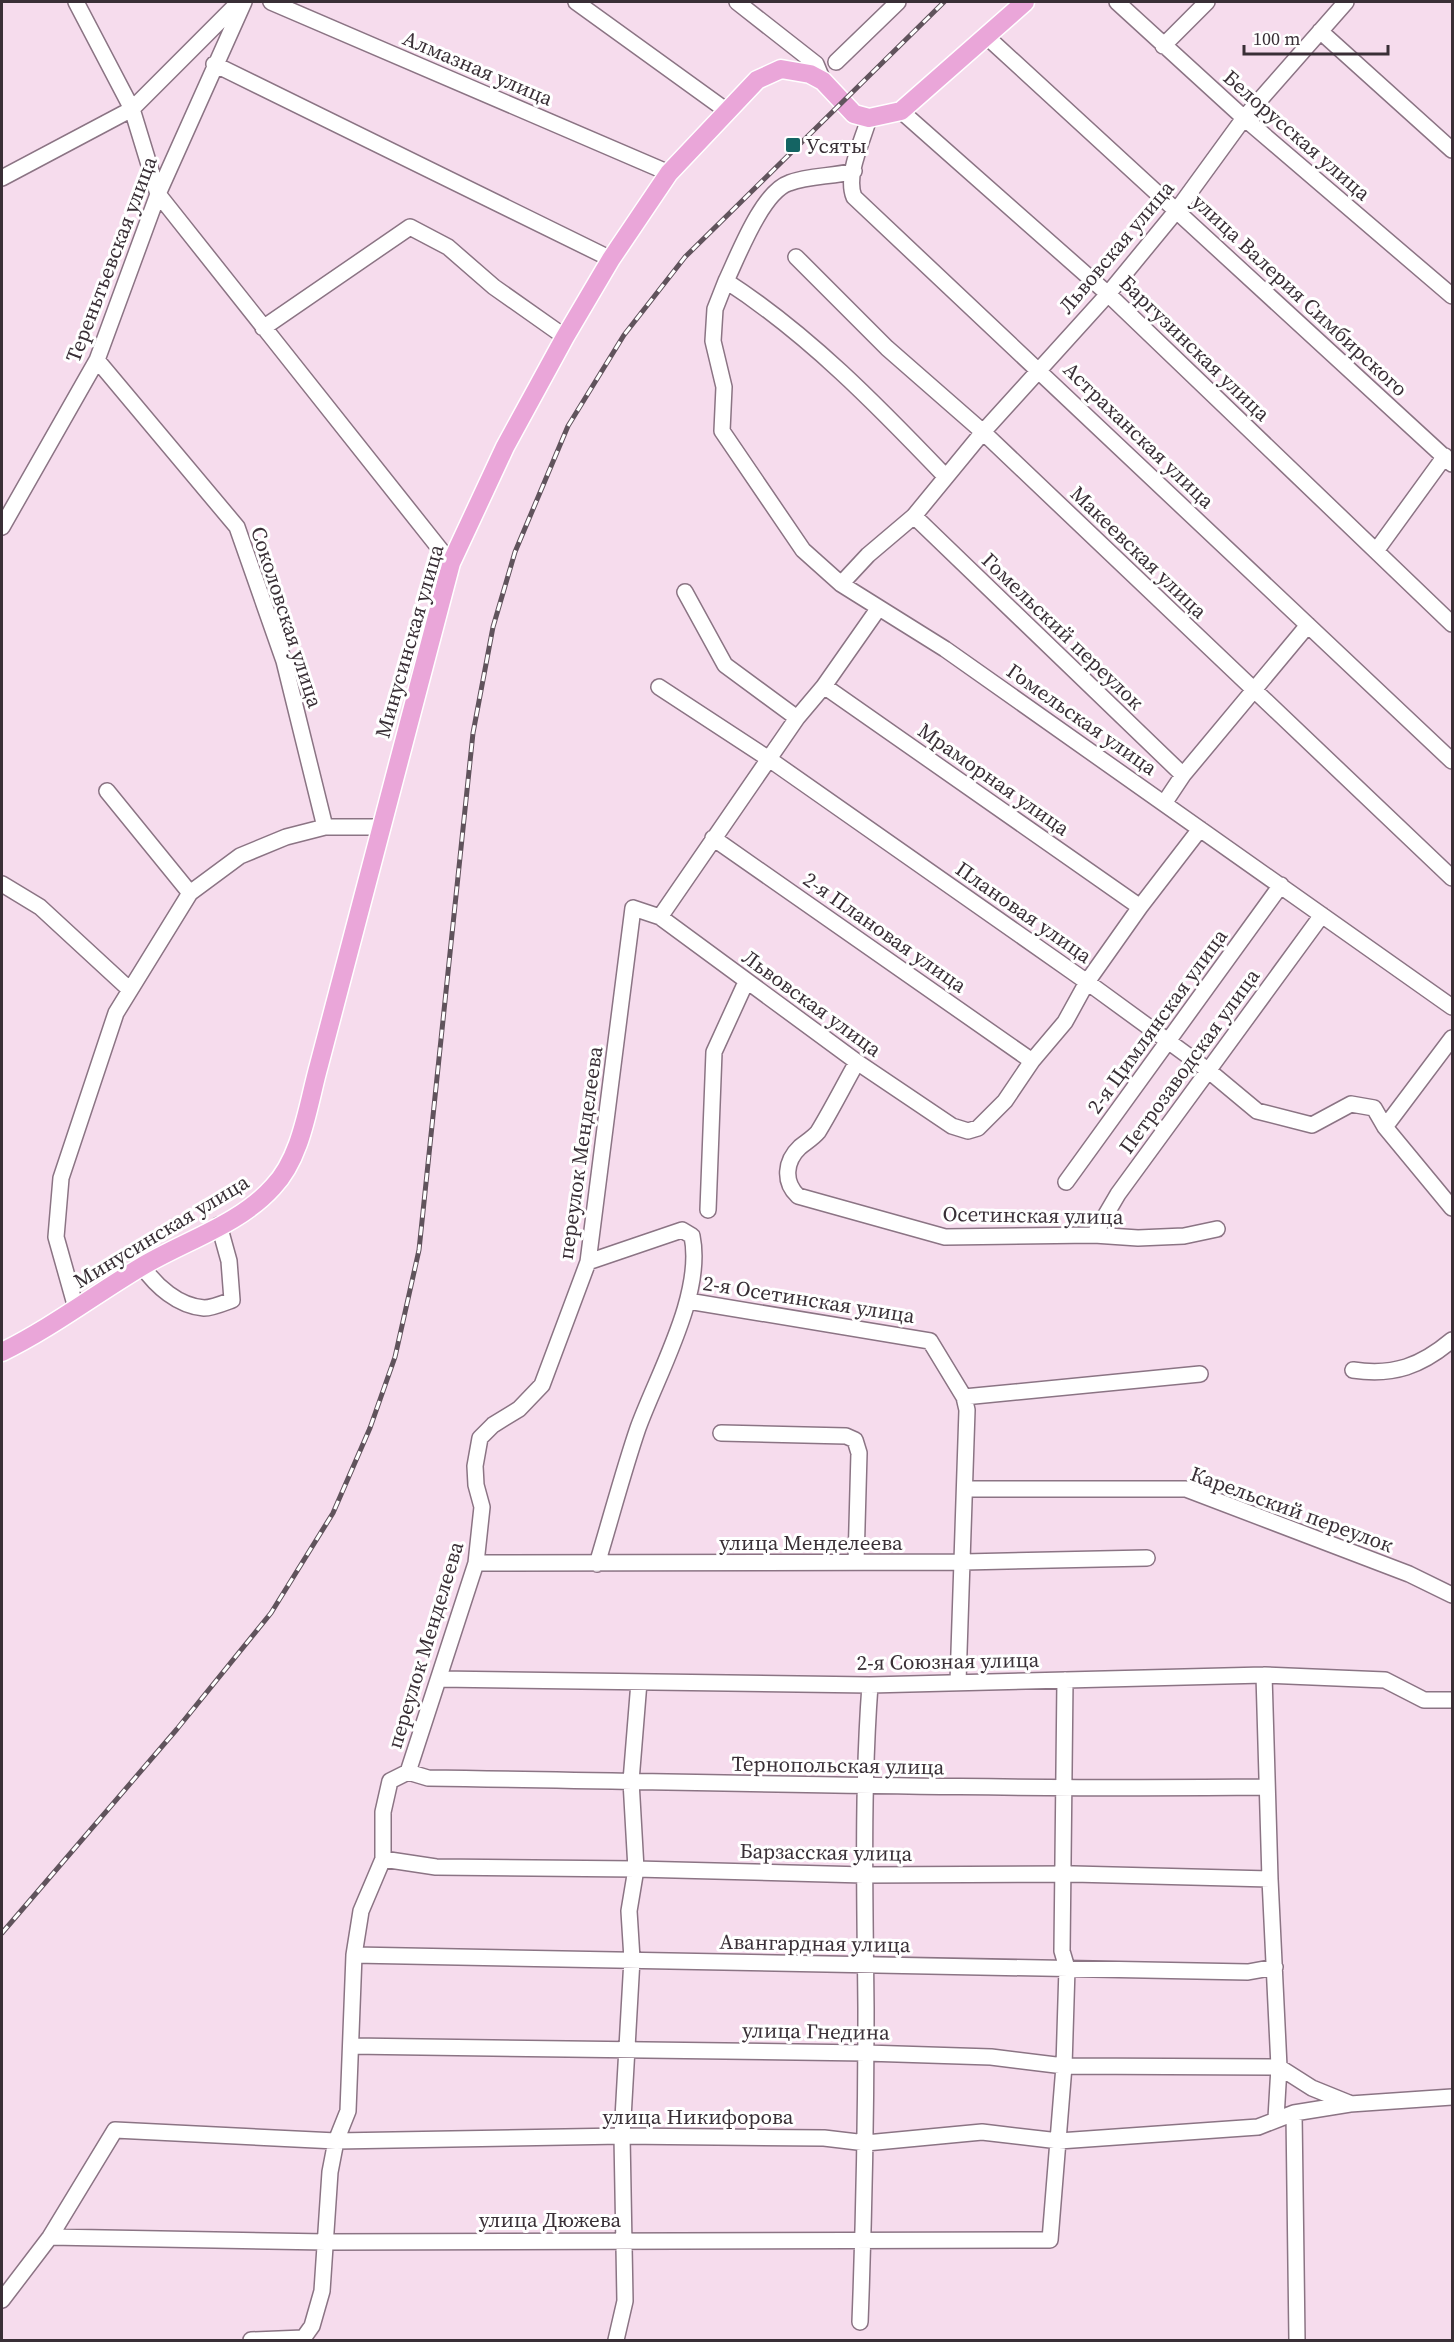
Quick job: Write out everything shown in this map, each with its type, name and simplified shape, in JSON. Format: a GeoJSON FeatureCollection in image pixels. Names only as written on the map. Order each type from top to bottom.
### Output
{"type":"FeatureCollection","features":[{"type":"Feature","properties":{"kind":"main road"},"geometry":{"type":"LineString","coordinates":[[869,118],[901,111],[1025,2]]}},
{"type":"Feature","properties":{"kind":"main road","name":"Минусинская улица"},"geometry":{"type":"LineString","coordinates":[[2,1352],[39,1334],[142,1266],[251,1207],[274,1186],[291,1158],[319,1065],[451,562],[505,447],[565,337],[611,259],[669,173],[758,80],[781,69],[810,74],[823,81],[854,114],[869,118]]}},
{"type":"Feature","properties":{"kind":"street"},"geometry":{"type":"LineString","coordinates":[[76,2],[132,109],[158,194],[451,562]]}},
{"type":"Feature","properties":{"kind":"street"},"geometry":{"type":"LineString","coordinates":[[2,178],[132,109],[239,2]]}},
{"type":"Feature","properties":{"kind":"street","name":"Тереньтьевская улица"},"geometry":{"type":"LineString","coordinates":[[2,526],[98,360],[158,194],[214,64],[244,2]]}},
{"type":"Feature","properties":{"kind":"street","name":"Алмазная улица"},"geometry":{"type":"LineString","coordinates":[[271,2],[669,173]]}},
{"type":"Feature","properties":{"kind":"street"},"geometry":{"type":"LineString","coordinates":[[576,2],[727,111]]}},
{"type":"Feature","properties":{"kind":"street"},"geometry":{"type":"LineString","coordinates":[[737,2],[816,64],[823,81]]}},
{"type":"Feature","properties":{"kind":"street"},"geometry":{"type":"LineString","coordinates":[[836,62],[898,2]]}},
{"type":"Feature","properties":{"kind":"street","name":"Белорусская улица"},"geometry":{"type":"LineString","coordinates":[[1117,2],[1244,118],[1452,296]]}},
{"type":"Feature","properties":{"kind":"street"},"geometry":{"type":"LineString","coordinates":[[1164,46],[1207,2]]}},
{"type":"Feature","properties":{"kind":"street","name":"Львовская улица"},"geometry":{"type":"LineString","coordinates":[[841,584],[868,555],[914,516],[945,476],[1038,369],[1108,294],[1177,210],[1244,118],[1346,2]]}},
{"type":"Feature","properties":{"kind":"street"},"geometry":{"type":"LineString","coordinates":[[1320,31],[1452,150]]}},
{"type":"Feature","properties":{"kind":"street","name":"улица Валерия Симбирского"},"geometry":{"type":"LineString","coordinates":[[986,36],[1449,460]]}},
{"type":"Feature","properties":{"kind":"street"},"geometry":{"type":"LineString","coordinates":[[214,64],[611,259]]}},
{"type":"Feature","properties":{"kind":"street","name":"Баргузинская улица"},"geometry":{"type":"LineString","coordinates":[[901,111],[1108,294],[1452,624]]}},
{"type":"Feature","properties":{"kind":"street","name":"Астраханская улица"},"geometry":{"type":"LineString","coordinates":[[869,118],[854,171],[851,189],[854,197],[1452,761]]}},
{"type":"Feature","properties":{"kind":"street"},"geometry":{"type":"LineString","coordinates":[[854,171],[813,176],[785,184],[768,201],[747,236],[726,281],[760,303],[868,396],[945,476]]}},
{"type":"Feature","properties":{"kind":"street"},"geometry":{"type":"LineString","coordinates":[[263,328],[410,227],[448,247],[494,287],[565,337]]}},
{"type":"Feature","properties":{"kind":"street","name":"Макеевская улица"},"geometry":{"type":"LineString","coordinates":[[796,257],[887,348],[983,432],[1452,878]]}},
{"type":"Feature","properties":{"kind":"street","name":"Гомельская улица"},"geometry":{"type":"LineString","coordinates":[[726,281],[715,309],[713,341],[724,387],[722,430],[803,550],[841,584],[878,609],[945,648],[1452,1007]]}},
{"type":"Feature","properties":{"kind":"street","name":"Соколовская улица"},"geometry":{"type":"LineString","coordinates":[[98,360],[237,527],[284,662],[325,826]]}},
{"type":"Feature","properties":{"kind":"street"},"geometry":{"type":"LineString","coordinates":[[1376,551],[1449,460]]}},
{"type":"Feature","properties":{"kind":"street","name":"Гомельский переулок"},"geometry":{"type":"LineString","coordinates":[[914,516],[1183,776]]}},
{"type":"Feature","properties":{"kind":"street"},"geometry":{"type":"LineString","coordinates":[[685,592],[725,665],[797,718]]}},
{"type":"Feature","properties":{"kind":"street"},"geometry":{"type":"LineString","coordinates":[[660,917],[797,718],[824,686],[878,609]]}},
{"type":"Feature","properties":{"kind":"street"},"geometry":{"type":"LineString","coordinates":[[1165,802],[1183,776],[1308,625]]}},
{"type":"Feature","properties":{"kind":"street","name":"Мраморная улица"},"geometry":{"type":"LineString","coordinates":[[824,686],[1140,907]]}},
{"type":"Feature","properties":{"kind":"street","name":"Плановая улица"},"geometry":{"type":"LineString","coordinates":[[659,687],[769,759],[1087,982],[1209,1071],[1257,1111],[1312,1125],[1351,1104],[1374,1108],[1384,1127]]}},
{"type":"Feature","properties":{"kind":"street"},"geometry":{"type":"LineString","coordinates":[[107,791],[190,893]]}},
{"type":"Feature","properties":{"kind":"street"},"geometry":{"type":"LineString","coordinates":[[76,1308],[56,1237],[61,1178],[110,1027],[190,893],[240,856],[286,837],[325,826],[381,827]]}},
{"type":"Feature","properties":{"kind":"street"},"geometry":{"type":"LineString","coordinates":[[1032,1061],[1065,1022],[1087,982],[1140,907],[1200,829]]}},
{"type":"Feature","properties":{"kind":"street","name":"2-я Плановая улица"},"geometry":{"type":"LineString","coordinates":[[713,838],[1032,1061]]}},
{"type":"Feature","properties":{"kind":"street"},"geometry":{"type":"LineString","coordinates":[[2,884],[40,908],[130,990]]}},
{"type":"Feature","properties":{"kind":"street","name":"2-я Цимлянская улица"},"geometry":{"type":"LineString","coordinates":[[1066,1182],[1281,885]]}},
{"type":"Feature","properties":{"kind":"street","name":"Львовская улица"},"geometry":{"type":"LineString","coordinates":[[633,908],[660,917],[857,1062],[952,1126],[968,1131],[978,1128],[1005,1101],[1032,1061]]}},
{"type":"Feature","properties":{"kind":"street","name":"переулок Менделеева"},"geometry":{"type":"LineString","coordinates":[[302,2339],[312,2326],[322,2291],[322,2256],[326,2242],[330,2172],[336,2141],[348,2111],[354,1955],[361,1911],[383,1859],[383,1812],[390,1781],[408,1772],[476,1563],[482,1507],[476,1476],[480,1438],[493,1425],[519,1409],[542,1385],[588,1262],[633,908]]}},
{"type":"Feature","properties":{"kind":"street","name":"Петрозаводская улица"},"geometry":{"type":"LineString","coordinates":[[1094,1235],[1118,1194],[1322,915]]}},
{"type":"Feature","properties":{"kind":"street"},"geometry":{"type":"LineString","coordinates":[[708,1210],[714,1052],[746,982]]}},
{"type":"Feature","properties":{"kind":"street"},"geometry":{"type":"LineString","coordinates":[[1452,1038],[1384,1127],[1452,1208]]}},
{"type":"Feature","properties":{"kind":"street","name":"Осетинская улица"},"geometry":{"type":"LineString","coordinates":[[857,1062],[816,1135],[798,1148],[790,1162],[786,1176],[790,1189],[798,1196],[945,1237],[1094,1235],[1138,1238],[1184,1236],[1217,1229]]}},
{"type":"Feature","properties":{"kind":"street"},"geometry":{"type":"LineString","coordinates":[[142,1266],[155,1285],[183,1302],[205,1308],[232,1300],[229,1261],[219,1225]]}},
{"type":"Feature","properties":{"kind":"street"},"geometry":{"type":"LineString","coordinates":[[588,1262],[682,1230],[692,1236],[695,1252],[688,1300],[638,1428],[597,1564]]}},
{"type":"Feature","properties":{"kind":"street","name":"2-я Осетинская улица"},"geometry":{"type":"LineString","coordinates":[[688,1300],[930,1341],[964,1397]]}},
{"type":"Feature","properties":{"kind":"street"},"geometry":{"type":"LineString","coordinates":[[1353,1370],[1389,1373],[1441,1349],[1452,1340]]}},
{"type":"Feature","properties":{"kind":"street"},"geometry":{"type":"LineString","coordinates":[[958,1682],[964,1562],[963,1508],[966,1489],[967,1410],[964,1397],[1200,1374]]}},
{"type":"Feature","properties":{"kind":"street"},"geometry":{"type":"LineString","coordinates":[[721,1433],[846,1436],[855,1440],[859,1453],[856,1562]]}},
{"type":"Feature","properties":{"kind":"street","name":"Карельский переулок"},"geometry":{"type":"LineString","coordinates":[[966,1489],[1186,1489],[1409,1574],[1452,1595]]}},
{"type":"Feature","properties":{"kind":"street","name":"улица Менделеева"},"geometry":{"type":"LineString","coordinates":[[476,1563],[964,1562],[1147,1558]]}},
{"type":"Feature","properties":{"kind":"street"},"geometry":{"type":"LineString","coordinates":[[1264,1675],[1270,1879],[1279,2067],[1276,2118]]}},
{"type":"Feature","properties":{"kind":"street","name":"2-я Союзная улица"},"geometry":{"type":"LineString","coordinates":[[439,1678],[870,1685],[1264,1675],[1385,1680],[1424,1700],[1452,1700]]}},
{"type":"Feature","properties":{"kind":"street"},"geometry":{"type":"LineString","coordinates":[[1059,2141],[1064,2066],[1066,1968],[1062,1951],[1066,1789],[1065,1680]]}},
{"type":"Feature","properties":{"kind":"street"},"geometry":{"type":"LineString","coordinates":[[617,2339],[625,2301],[622,2136],[632,1959],[630,1911],[636,1869],[631,1781],[639,1682]]}},
{"type":"Feature","properties":{"kind":"street"},"geometry":{"type":"LineString","coordinates":[[860,2322],[866,2143],[865,1787],[870,1685]]}},
{"type":"Feature","properties":{"kind":"street","name":"Тернопольская улица"},"geometry":{"type":"LineString","coordinates":[[408,1772],[428,1778],[865,1787],[1066,1789],[1267,1787]]}},
{"type":"Feature","properties":{"kind":"street","name":"Барзасская улица"},"geometry":{"type":"LineString","coordinates":[[383,1859],[430,1867],[864,1875],[1063,1874],[1270,1879]]}},
{"type":"Feature","properties":{"kind":"street","name":"Авангардная улица"},"geometry":{"type":"LineString","coordinates":[[354,1955],[1248,1972],[1275,1966]]}},
{"type":"Feature","properties":{"kind":"street","name":"улица Гнедина"},"geometry":{"type":"LineString","coordinates":[[351,2046],[866,2053],[991,2057],[1064,2066],[1279,2067]]}},
{"type":"Feature","properties":{"kind":"street"},"geometry":{"type":"LineString","coordinates":[[1279,2067],[1312,2088],[1350,2104]]}},
{"type":"Feature","properties":{"kind":"street","name":"улица Никифорова"},"geometry":{"type":"LineString","coordinates":[[50,2237],[115,2130],[336,2141],[622,2136],[824,2138],[866,2143],[982,2132],[1059,2141],[1258,2127],[1276,2118],[1294,2113],[1350,2104],[1452,2097]]}},
{"type":"Feature","properties":{"kind":"street"},"geometry":{"type":"LineString","coordinates":[[1294,2113],[1297,2340]]}},
{"type":"Feature","properties":{"kind":"street","name":"улица Дюжева"},"geometry":{"type":"LineString","coordinates":[[50,2237],[326,2242],[1050,2240],[1059,2141]]}},
{"type":"Feature","properties":{"kind":"street"},"geometry":{"type":"LineString","coordinates":[[2,2300],[50,2237]]}},
{"type":"Feature","properties":{"kind":"street"},"geometry":{"type":"LineString","coordinates":[[251,2340],[302,2339]]}},
{"type":"Feature","properties":{"kind":"railway"},"geometry":{"type":"LineString","coordinates":[[2,1933],[177,1729],[271,1613],[333,1513],[370,1428],[395,1357],[419,1250],[473,733],[493,627],[515,552],[568,426],[624,335],[685,257],[944,2]]}},
{"type":"Feature","properties":{"kind":"place","name":"Усяты"},"geometry":{"type":"Point","coordinates":[793,145]}}]}
